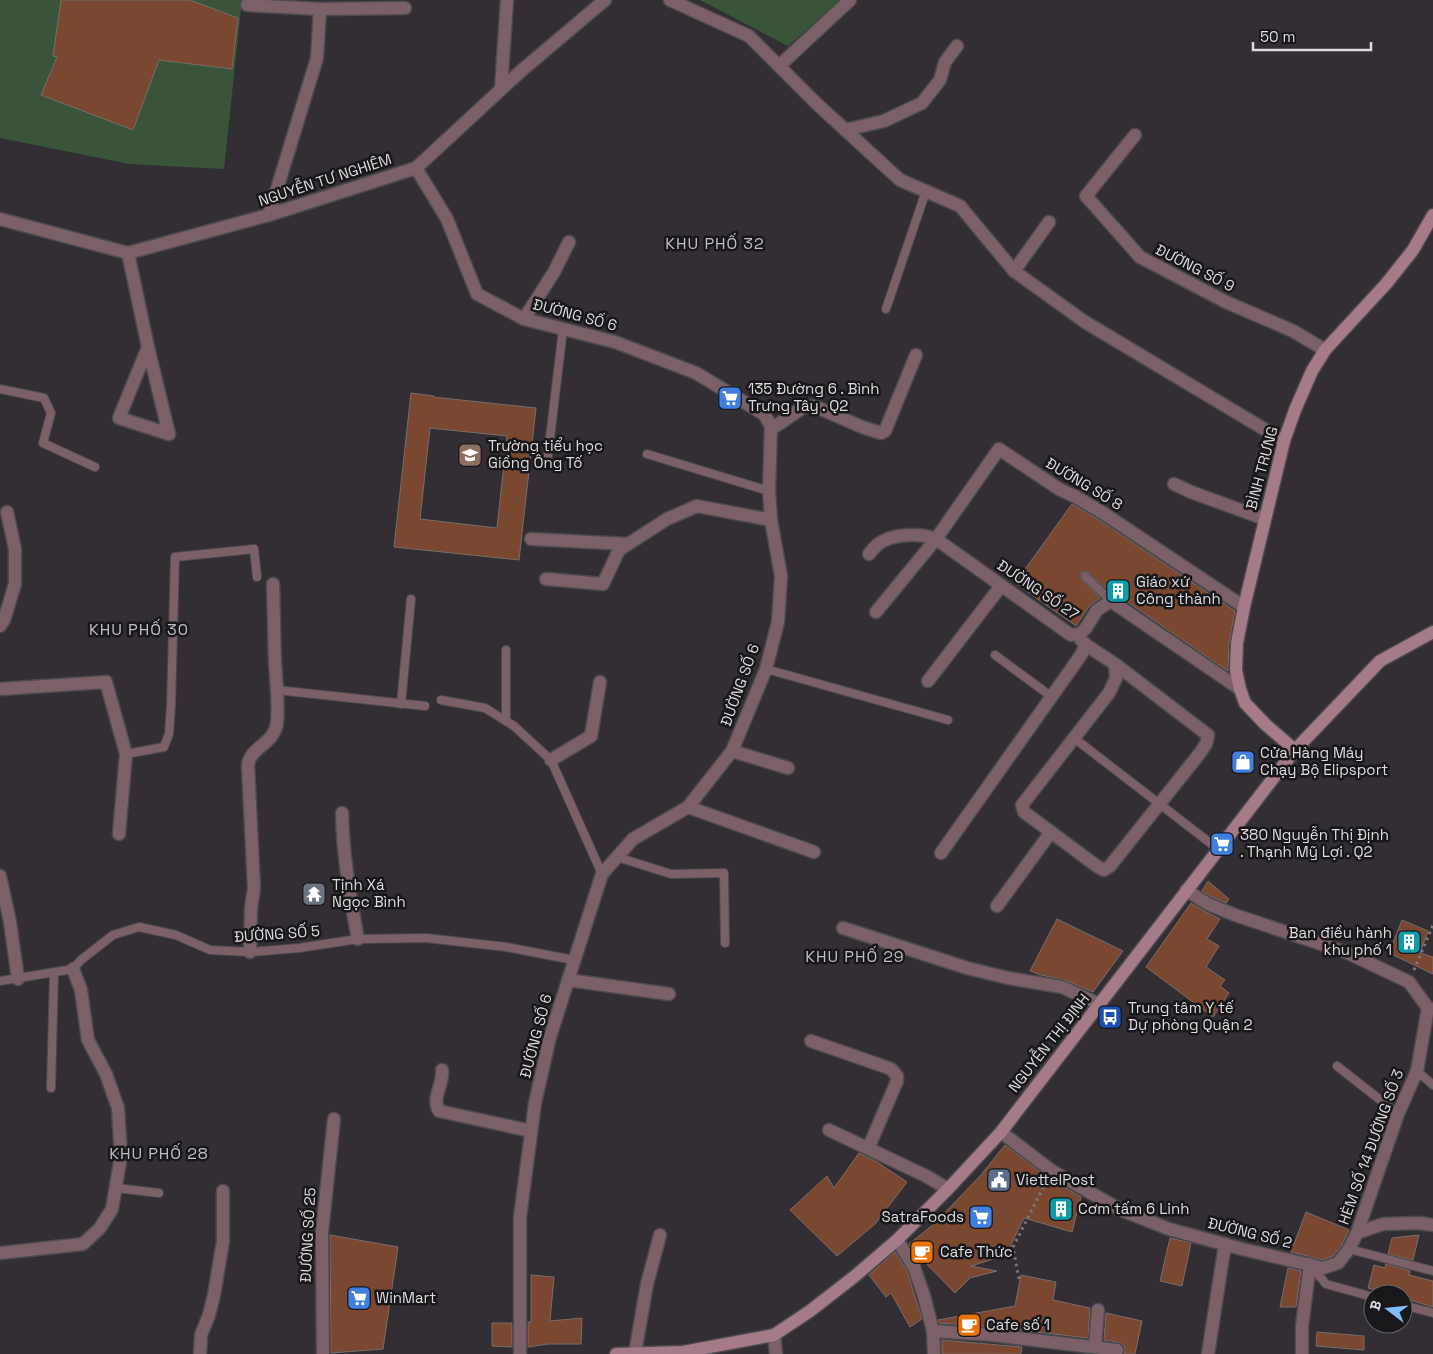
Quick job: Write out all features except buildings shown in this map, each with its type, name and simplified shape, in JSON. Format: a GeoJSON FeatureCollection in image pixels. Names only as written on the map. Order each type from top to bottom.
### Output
{"type":"FeatureCollection","features":[{"type":"Feature","properties":{"kind":"main road","name":"BÌNH TRƯNG"},"geometry":{"type":"LineString","coordinates":[[1294,750],[1245,703],[1236,670],[1237,643],[1244,608],[1284,441],[1312,371],[1325,350],[1386,284],[1413,250],[1433,215]]}},
{"type":"Feature","properties":{"kind":"main road","name":"NGUYỄN THỊ ĐỊNH"},"geometry":{"type":"LineString","coordinates":[[616,1354],[683,1353],[774,1334],[810,1311],[856,1276],[948,1189],[1000,1132],[1294,750],[1380,661],[1433,632]]}},
{"type":"Feature","properties":{"kind":"street"},"geometry":{"type":"LineString","coordinates":[[501,89],[507,0]]}},
{"type":"Feature","properties":{"kind":"street","name":"NGUYỄN TƯ NGHIÊM"},"geometry":{"type":"LineString","coordinates":[[0,219],[128,253],[269,215],[416,168],[501,89],[605,0]]}},
{"type":"Feature","properties":{"kind":"street"},"geometry":{"type":"LineString","coordinates":[[670,0],[749,36],[816,104],[900,180],[960,206],[1014,271],[1085,322],[1284,441]]}},
{"type":"Feature","properties":{"kind":"street"},"geometry":{"type":"LineString","coordinates":[[778,66],[850,0]]}},
{"type":"Feature","properties":{"kind":"street"},"geometry":{"type":"LineString","coordinates":[[247,4],[320,9],[405,8]]}},
{"type":"Feature","properties":{"kind":"street"},"geometry":{"type":"LineString","coordinates":[[269,215],[317,58],[320,9]]}},
{"type":"Feature","properties":{"kind":"street"},"geometry":{"type":"LineString","coordinates":[[845,130],[884,121],[922,103],[940,80],[945,62],[957,46]]}},
{"type":"Feature","properties":{"kind":"street","name":"ĐƯỜNG SỐ 9"},"geometry":{"type":"LineString","coordinates":[[1135,135],[1086,196],[1140,257],[1226,302],[1293,331],[1325,350]]}},
{"type":"Feature","properties":{"kind":"street","name":"ĐƯỜNG SỐ 6"},"geometry":{"type":"LineString","coordinates":[[416,168],[447,219],[477,294],[524,319],[615,342],[696,372],[764,414],[771,426],[770,520],[780,576],[778,622],[766,669],[732,751],[688,807],[633,840],[602,874],[550,1036],[535,1103],[520,1216],[520,1354]]}},
{"type":"Feature","properties":{"kind":"street"},"geometry":{"type":"LineString","coordinates":[[1014,271],[1049,222]]}},
{"type":"Feature","properties":{"kind":"street"},"geometry":{"type":"LineString","coordinates":[[524,319],[554,272],[569,242]]}},
{"type":"Feature","properties":{"kind":"street"},"geometry":{"type":"LineString","coordinates":[[128,253],[169,434],[119,418],[148,347]]}},
{"type":"Feature","properties":{"kind":"street"},"geometry":{"type":"LineString","coordinates":[[771,426],[776,426],[805,406],[814,406],[882,434],[885,431],[916,355]]}},
{"type":"Feature","properties":{"kind":"street","name":"ĐƯỜNG SỐ 8"},"geometry":{"type":"LineString","coordinates":[[936,539],[1000,449],[1059,490],[1076,497],[1102,513],[1244,608]]}},
{"type":"Feature","properties":{"kind":"street"},"geometry":{"type":"LineString","coordinates":[[1174,484],[1265,519]]}},
{"type":"Feature","properties":{"kind":"street"},"geometry":{"type":"LineString","coordinates":[[546,579],[603,584],[619,550],[667,519],[696,506],[770,520]]}},
{"type":"Feature","properties":{"kind":"street"},"geometry":{"type":"LineString","coordinates":[[0,626],[4,620],[15,584],[15,548],[7,512]]}},
{"type":"Feature","properties":{"kind":"street"},"geometry":{"type":"LineString","coordinates":[[869,554],[883,541],[898,536],[926,535],[936,539],[876,612]]}},
{"type":"Feature","properties":{"kind":"street"},"geometry":{"type":"LineString","coordinates":[[531,538],[627,544]]}},
{"type":"Feature","properties":{"kind":"street","name":"ĐƯỜNG SỐ 27"},"geometry":{"type":"LineString","coordinates":[[936,539],[1071,635],[1080,634],[1097,610],[1111,601]]}},
{"type":"Feature","properties":{"kind":"street"},"geometry":{"type":"LineString","coordinates":[[250,952],[251,908],[254,888],[247,774],[248,760],[251,755],[272,737],[276,724],[277,690],[273,584]]}},
{"type":"Feature","properties":{"kind":"street"},"geometry":{"type":"LineString","coordinates":[[928,681],[1002,586]]}},
{"type":"Feature","properties":{"kind":"street"},"geometry":{"type":"LineString","coordinates":[[1111,601],[1240,689]]}},
{"type":"Feature","properties":{"kind":"street"},"geometry":{"type":"LineString","coordinates":[[1076,634],[1086,645],[1115,664],[1208,735],[1206,744],[1110,866],[1104,870],[1024,812],[1022,805],[1109,693],[1116,678],[1115,664]]}},
{"type":"Feature","properties":{"kind":"street"},"geometry":{"type":"LineString","coordinates":[[941,853],[1052,697],[1086,645]]}},
{"type":"Feature","properties":{"kind":"street"},"geometry":{"type":"LineString","coordinates":[[0,689],[106,682],[126,754],[119,834]]}},
{"type":"Feature","properties":{"kind":"street"},"geometry":{"type":"LineString","coordinates":[[551,760],[591,736],[600,682]]}},
{"type":"Feature","properties":{"kind":"street"},"geometry":{"type":"LineString","coordinates":[[732,751],[788,768]]}},
{"type":"Feature","properties":{"kind":"street"},"geometry":{"type":"LineString","coordinates":[[688,807],[814,852]]}},
{"type":"Feature","properties":{"kind":"street"},"geometry":{"type":"LineString","coordinates":[[342,813],[342,837],[348,887],[358,939]]}},
{"type":"Feature","properties":{"kind":"street"},"geometry":{"type":"LineString","coordinates":[[997,906],[1052,832]]}},
{"type":"Feature","properties":{"kind":"street"},"geometry":{"type":"LineString","coordinates":[[0,876],[10,922],[18,979]]}},
{"type":"Feature","properties":{"kind":"street"},"geometry":{"type":"LineString","coordinates":[[1186,890],[1208,904],[1277,930],[1348,952],[1409,982],[1430,1009]]}},
{"type":"Feature","properties":{"kind":"street"},"geometry":{"type":"LineString","coordinates":[[843,928],[967,968],[1008,978],[1062,987],[1099,1004]]}},
{"type":"Feature","properties":{"kind":"street"},"geometry":{"type":"LineString","coordinates":[[0,1253],[83,1244],[100,1228],[112,1209],[121,1156],[118,1108],[106,1074],[88,1040],[81,990],[73,969]]}},
{"type":"Feature","properties":{"kind":"street"},"geometry":{"type":"LineString","coordinates":[[568,980],[669,994]]}},
{"type":"Feature","properties":{"kind":"street","name":"HÈM SỐ 14 ĐƯỜNG SỐ 3"},"geometry":{"type":"LineString","coordinates":[[1310,1264],[1323,1268],[1338,1263],[1350,1249],[1398,1114],[1417,1071],[1430,1009]]}},
{"type":"Feature","properties":{"kind":"street"},"geometry":{"type":"LineString","coordinates":[[812,1041],[891,1069],[897,1076],[897,1081],[868,1149]]}},
{"type":"Feature","properties":{"kind":"street"},"geometry":{"type":"LineString","coordinates":[[442,1070],[442,1080],[436,1098],[439,1111],[531,1132]]}},
{"type":"Feature","properties":{"kind":"street","name":"ĐƯỜNG SỐ 25"},"geometry":{"type":"LineString","coordinates":[[322,1354],[322,1232],[334,1119]]}},
{"type":"Feature","properties":{"kind":"street"},"geometry":{"type":"LineString","coordinates":[[829,1130],[926,1176],[948,1189]]}},
{"type":"Feature","properties":{"kind":"street","name":"ĐƯỜNG SỐ 2"},"geometry":{"type":"LineString","coordinates":[[1000,1132],[1052,1171],[1120,1210],[1169,1229],[1310,1264]]}},
{"type":"Feature","properties":{"kind":"street"},"geometry":{"type":"LineString","coordinates":[[200,1354],[200,1335],[211,1308],[223,1241],[223,1191]]}},
{"type":"Feature","properties":{"kind":"street"},"geometry":{"type":"LineString","coordinates":[[1357,1233],[1383,1224],[1418,1223],[1433,1225]]}},
{"type":"Feature","properties":{"kind":"street"},"geometry":{"type":"LineString","coordinates":[[635,1353],[647,1284],[660,1235]]}},
{"type":"Feature","properties":{"kind":"street"},"geometry":{"type":"LineString","coordinates":[[896,1240],[914,1268],[924,1296],[933,1331],[934,1354]]}},
{"type":"Feature","properties":{"kind":"street"},"geometry":{"type":"LineString","coordinates":[[1208,1354],[1225,1244]]}},
{"type":"Feature","properties":{"kind":"street"},"geometry":{"type":"LineString","coordinates":[[1302,1354],[1302,1326],[1310,1264]]}},
{"type":"Feature","properties":{"kind":"street"},"geometry":{"type":"LineString","coordinates":[[1095,1347],[1098,1310]]}},
{"type":"Feature","properties":{"kind":"street"},"geometry":{"type":"LineString","coordinates":[[933,1331],[992,1335],[1117,1350]]}},
{"type":"Feature","properties":{"kind":"street"},"geometry":{"type":"LineString","coordinates":[[774,1334],[776,1354]]}},
{"type":"Feature","properties":{"kind":"lane"},"geometry":{"type":"LineString","coordinates":[[886,309],[926,191]]}},
{"type":"Feature","properties":{"kind":"lane"},"geometry":{"type":"LineString","coordinates":[[547,464],[562,329]]}},
{"type":"Feature","properties":{"kind":"lane"},"geometry":{"type":"LineString","coordinates":[[0,389],[44,398],[50,413],[43,443],[95,467]]}},
{"type":"Feature","properties":{"kind":"lane"},"geometry":{"type":"LineString","coordinates":[[647,454],[769,491]]}},
{"type":"Feature","properties":{"kind":"lane"},"geometry":{"type":"LineString","coordinates":[[126,754],[164,746],[169,734],[175,557],[254,549],[257,577]]}},
{"type":"Feature","properties":{"kind":"lane"},"geometry":{"type":"LineString","coordinates":[[1085,576],[1111,601]]}},
{"type":"Feature","properties":{"kind":"lane"},"geometry":{"type":"LineString","coordinates":[[401,704],[411,599]]}},
{"type":"Feature","properties":{"kind":"lane"},"geometry":{"type":"LineString","coordinates":[[506,650],[506,721]]}},
{"type":"Feature","properties":{"kind":"lane"},"geometry":{"type":"LineString","coordinates":[[995,654],[1052,697]]}},
{"type":"Feature","properties":{"kind":"lane"},"geometry":{"type":"LineString","coordinates":[[766,669],[948,720]]}},
{"type":"Feature","properties":{"kind":"lane"},"geometry":{"type":"LineString","coordinates":[[277,690],[425,706]]}},
{"type":"Feature","properties":{"kind":"lane"},"geometry":{"type":"LineString","coordinates":[[441,700],[485,708],[514,726],[551,760],[602,874]]}},
{"type":"Feature","properties":{"kind":"lane"},"geometry":{"type":"LineString","coordinates":[[1074,738],[1218,849]]}},
{"type":"Feature","properties":{"kind":"lane"},"geometry":{"type":"LineString","coordinates":[[617,857],[671,874],[724,873],[725,943]]}},
{"type":"Feature","properties":{"kind":"lane","name":"ĐƯỜNG SỐ 5"},"geometry":{"type":"LineString","coordinates":[[73,969],[81,960],[113,935],[139,927],[176,935],[210,950],[250,952],[299,948],[358,939],[426,938],[506,947],[574,960]]}},
{"type":"Feature","properties":{"kind":"lane"},"geometry":{"type":"LineString","coordinates":[[0,982],[73,969]]}},
{"type":"Feature","properties":{"kind":"lane"},"geometry":{"type":"LineString","coordinates":[[51,1088],[54,972]]}},
{"type":"Feature","properties":{"kind":"lane"},"geometry":{"type":"LineString","coordinates":[[1337,1066],[1398,1114]]}},
{"type":"Feature","properties":{"kind":"lane"},"geometry":{"type":"LineString","coordinates":[[1417,1071],[1433,1084]]}},
{"type":"Feature","properties":{"kind":"lane"},"geometry":{"type":"LineString","coordinates":[[116,1188],[159,1193]]}},
{"type":"Feature","properties":{"kind":"lane"},"geometry":{"type":"LineString","coordinates":[[1350,1249],[1433,1271]]}},
{"type":"Feature","properties":{"kind":"lane"},"geometry":{"type":"LineString","coordinates":[[1310,1264],[1326,1284],[1363,1294]]}},
{"type":"Feature","properties":{"kind":"lane"},"geometry":{"type":"LineString","coordinates":[[1413,1308],[1433,1313]]}},
{"type":"Feature","properties":{"kind":"path"},"geometry":{"type":"LineString","coordinates":[[1409,982],[1433,925]]}},
{"type":"Feature","properties":{"kind":"path"},"geometry":{"type":"LineString","coordinates":[[1018,1280],[1013,1246],[1052,1171]]}},
{"type":"Feature","properties":{"kind":"green space"},"geometry":{"type":"Polygon","coordinates":[[[0,0],[242,0],[224,169],[129,164],[0,138],[0,0]]]}},
{"type":"Feature","properties":{"kind":"green space"},"geometry":{"type":"Polygon","coordinates":[[[700,0],[841,0],[788,46],[700,0]]]}},
{"type":"Feature","properties":{"kind":"place","name":"135 Đường 6 . Bình Trưng Tây . Q2"},"geometry":{"type":"Point","coordinates":[730,398]}},
{"type":"Feature","properties":{"kind":"place","name":"Trường tiểu học Giồng Ông Tố"},"geometry":{"type":"Point","coordinates":[470,455]}},
{"type":"Feature","properties":{"kind":"place","name":"Giáo xứ Công thành"},"geometry":{"type":"Point","coordinates":[1118,591]}},
{"type":"Feature","properties":{"kind":"place","name":"Cửa Hàng Máy Chạy Bộ Elipsport"},"geometry":{"type":"Point","coordinates":[1243,762]}},
{"type":"Feature","properties":{"kind":"place","name":"380 Nguyễn Thị Định . Thạnh Mỹ Lợi . Q2"},"geometry":{"type":"Point","coordinates":[1222,844]}},
{"type":"Feature","properties":{"kind":"place","name":"Tịnh Xá Ngọc Bình"},"geometry":{"type":"Point","coordinates":[314,894]}},
{"type":"Feature","properties":{"kind":"place","name":"Ban điều hành khu phố 1"},"geometry":{"type":"Point","coordinates":[1409,942]}},
{"type":"Feature","properties":{"kind":"place","name":"Trung tâm Y tế Dự phòng Quận 2"},"geometry":{"type":"Point","coordinates":[1110,1017]}},
{"type":"Feature","properties":{"kind":"place","name":"ViettelPost"},"geometry":{"type":"Point","coordinates":[999,1180]}},
{"type":"Feature","properties":{"kind":"place","name":"Cơm tấm 6 Linh"},"geometry":{"type":"Point","coordinates":[1061,1209]}},
{"type":"Feature","properties":{"kind":"place","name":"SatraFoods"},"geometry":{"type":"Point","coordinates":[981,1217]}},
{"type":"Feature","properties":{"kind":"place","name":"Cafe Thức"},"geometry":{"type":"Point","coordinates":[922,1252]}},
{"type":"Feature","properties":{"kind":"place","name":"WinMart"},"geometry":{"type":"Point","coordinates":[359,1298]}},
{"type":"Feature","properties":{"kind":"place","name":"Cafe số 1"},"geometry":{"type":"Point","coordinates":[969,1325]}},
{"type":"Feature","properties":{"kind":"district","name":"KHU PHỐ 32"},"geometry":{"type":"Point","coordinates":[715,243]}},
{"type":"Feature","properties":{"kind":"district","name":"KHU PHỐ 30"},"geometry":{"type":"Point","coordinates":[139,629]}},
{"type":"Feature","properties":{"kind":"district","name":"KHU PHỐ 29"},"geometry":{"type":"Point","coordinates":[855,956]}},
{"type":"Feature","properties":{"kind":"district","name":"KHU PHỐ 28"},"geometry":{"type":"Point","coordinates":[159,1153]}}]}
